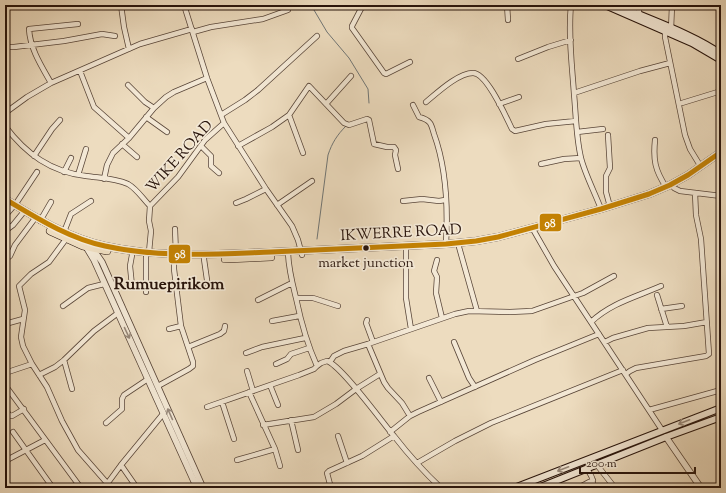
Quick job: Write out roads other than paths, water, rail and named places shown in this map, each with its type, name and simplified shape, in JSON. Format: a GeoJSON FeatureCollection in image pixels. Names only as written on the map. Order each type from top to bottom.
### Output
{"type":"FeatureCollection","features":[{"type":"Feature","properties":{"kind":"main road"},"geometry":{"type":"LineString","coordinates":[[605,5],[639,17]]}},
{"type":"Feature","properties":{"kind":"main road"},"geometry":{"type":"LineString","coordinates":[[617,5],[668,30],[709,46],[721,54]]}},
{"type":"Feature","properties":{"kind":"main road"},"geometry":{"type":"LineString","coordinates":[[668,30],[721,60]]}},
{"type":"Feature","properties":{"kind":"main road","name":"IKWERRE ROAD"},"geometry":{"type":"LineString","coordinates":[[175,256],[406,250],[459,247],[490,243],[650,199],[701,167],[721,152]]}},
{"type":"Feature","properties":{"kind":"main road","name":"IKWERRE ROAD"},"geometry":{"type":"LineString","coordinates":[[302,253],[446,244],[493,238],[602,209],[649,194],[701,173],[721,158]]}},
{"type":"Feature","properties":{"kind":"main road","name":"IKWERRE ROAD"},"geometry":{"type":"LineString","coordinates":[[5,199],[22,214],[91,247],[204,259],[288,253]]}},
{"type":"Feature","properties":{"kind":"main road","name":"IKWERRE ROAD"},"geometry":{"type":"LineString","coordinates":[[5,204],[13,206],[37,221]]}},
{"type":"Feature","properties":{"kind":"main road","name":"IKWERRE ROAD"},"geometry":{"type":"LineString","coordinates":[[107,249],[132,255],[148,254]]}},
{"type":"Feature","properties":{"kind":"main road"},"geometry":{"type":"LineString","coordinates":[[514,488],[721,408]]}},
{"type":"Feature","properties":{"kind":"main road"},"geometry":{"type":"LineString","coordinates":[[538,488],[666,437],[721,417]]}},
{"type":"Feature","properties":{"kind":"street"},"geometry":{"type":"LineString","coordinates":[[121,5],[129,49]]}},
{"type":"Feature","properties":{"kind":"street"},"geometry":{"type":"LineString","coordinates":[[184,5],[224,123],[266,189],[292,226],[302,253]]}},
{"type":"Feature","properties":{"kind":"street"},"geometry":{"type":"LineString","coordinates":[[363,5],[352,28],[384,73],[386,74],[393,72],[410,62]]}},
{"type":"Feature","properties":{"kind":"street"},"geometry":{"type":"LineString","coordinates":[[507,5],[508,20]]}},
{"type":"Feature","properties":{"kind":"street"},"geometry":{"type":"LineString","coordinates":[[571,5],[572,67],[577,132],[581,158],[602,209]]}},
{"type":"Feature","properties":{"kind":"street"},"geometry":{"type":"LineString","coordinates":[[639,5],[639,17]]}},
{"type":"Feature","properties":{"kind":"street"},"geometry":{"type":"LineString","coordinates":[[672,5],[668,30],[670,63],[686,142],[693,156],[701,167]]}},
{"type":"Feature","properties":{"kind":"street"},"geometry":{"type":"LineString","coordinates":[[5,113],[27,97],[51,83],[156,38],[193,30],[263,19],[288,10]]}},
{"type":"Feature","properties":{"kind":"street"},"geometry":{"type":"LineString","coordinates":[[51,83],[32,44],[28,29],[78,24]]}},
{"type":"Feature","properties":{"kind":"street"},"geometry":{"type":"LineString","coordinates":[[5,47],[102,34],[115,36]]}},
{"type":"Feature","properties":{"kind":"street"},"geometry":{"type":"LineString","coordinates":[[221,115],[258,90],[291,58],[318,36]]}},
{"type":"Feature","properties":{"kind":"street"},"geometry":{"type":"LineString","coordinates":[[518,59],[571,40]]}},
{"type":"Feature","properties":{"kind":"street"},"geometry":{"type":"LineString","coordinates":[[574,93],[640,71],[670,63]]}},
{"type":"Feature","properties":{"kind":"street"},"geometry":{"type":"LineString","coordinates":[[80,71],[94,107],[129,138]]}},
{"type":"Feature","properties":{"kind":"street"},"geometry":{"type":"LineString","coordinates":[[426,102],[456,79],[471,73],[481,76],[489,87],[514,131],[546,124],[576,121]]}},
{"type":"Feature","properties":{"kind":"street"},"geometry":{"type":"LineString","coordinates":[[326,104],[351,76]]}},
{"type":"Feature","properties":{"kind":"street"},"geometry":{"type":"LineString","coordinates":[[104,179],[109,159],[154,108],[174,92],[208,78]]}},
{"type":"Feature","properties":{"kind":"street"},"geometry":{"type":"LineString","coordinates":[[128,85],[145,102],[154,108]]}},
{"type":"Feature","properties":{"kind":"street"},"geometry":{"type":"LineString","coordinates":[[238,146],[272,127],[289,115],[309,86],[344,123],[349,125],[367,119],[369,120],[374,144],[394,147],[396,150],[398,169]]}},
{"type":"Feature","properties":{"kind":"street"},"geometry":{"type":"LineString","coordinates":[[682,103],[721,91]]}},
{"type":"Feature","properties":{"kind":"street"},"geometry":{"type":"LineString","coordinates":[[499,104],[519,97]]}},
{"type":"Feature","properties":{"kind":"street"},"geometry":{"type":"LineString","coordinates":[[413,105],[419,117],[428,121],[430,124],[440,154],[447,220],[446,244]]}},
{"type":"Feature","properties":{"kind":"street"},"geometry":{"type":"LineString","coordinates":[[289,115],[303,153]]}},
{"type":"Feature","properties":{"kind":"street"},"geometry":{"type":"LineString","coordinates":[[146,117],[166,132]]}},
{"type":"Feature","properties":{"kind":"street"},"geometry":{"type":"LineString","coordinates":[[34,156],[52,129],[60,120]]}},
{"type":"Feature","properties":{"kind":"street","name":"WIKE ROAD"},"geometry":{"type":"LineString","coordinates":[[146,292],[150,206],[178,177],[201,146],[224,123]]}},
{"type":"Feature","properties":{"kind":"street"},"geometry":{"type":"LineString","coordinates":[[5,126],[16,139],[42,162],[64,172],[104,179],[113,179],[131,186],[150,206]]}},
{"type":"Feature","properties":{"kind":"street"},"geometry":{"type":"LineString","coordinates":[[577,132],[603,129]]}},
{"type":"Feature","properties":{"kind":"street"},"geometry":{"type":"LineString","coordinates":[[608,135],[610,168],[606,176],[606,192],[611,206]]}},
{"type":"Feature","properties":{"kind":"street"},"geometry":{"type":"LineString","coordinates":[[655,140],[654,155],[656,168],[671,186],[680,191],[721,196]]}},
{"type":"Feature","properties":{"kind":"street"},"geometry":{"type":"LineString","coordinates":[[122,144],[136,157]]}},
{"type":"Feature","properties":{"kind":"street"},"geometry":{"type":"LineString","coordinates":[[201,146],[211,156],[211,166],[219,173]]}},
{"type":"Feature","properties":{"kind":"street"},"geometry":{"type":"LineString","coordinates":[[78,175],[86,149]]}},
{"type":"Feature","properties":{"kind":"street"},"geometry":{"type":"LineString","coordinates":[[64,172],[71,158]]}},
{"type":"Feature","properties":{"kind":"street"},"geometry":{"type":"LineString","coordinates":[[541,164],[581,158]]}},
{"type":"Feature","properties":{"kind":"street"},"geometry":{"type":"LineString","coordinates":[[5,216],[37,172]]}},
{"type":"Feature","properties":{"kind":"street"},"geometry":{"type":"LineString","coordinates":[[277,205],[312,181]]}},
{"type":"Feature","properties":{"kind":"street"},"geometry":{"type":"LineString","coordinates":[[236,203],[266,189]]}},
{"type":"Feature","properties":{"kind":"street"},"geometry":{"type":"LineString","coordinates":[[626,374],[630,370],[636,368],[708,355],[701,239],[696,214],[695,193]]}},
{"type":"Feature","properties":{"kind":"street"},"geometry":{"type":"LineString","coordinates":[[402,201],[422,199],[439,201],[445,200]]}},
{"type":"Feature","properties":{"kind":"street"},"geometry":{"type":"LineString","coordinates":[[5,260],[10,256],[15,245],[37,221],[51,202]]}},
{"type":"Feature","properties":{"kind":"street"},"geometry":{"type":"LineString","coordinates":[[91,202],[71,214],[65,235],[48,262],[31,274],[19,286],[25,310],[21,336],[23,346],[38,375],[47,388],[62,422],[78,450],[108,483]]}},
{"type":"Feature","properties":{"kind":"street"},"geometry":{"type":"LineString","coordinates":[[5,231],[13,225],[22,214]]}},
{"type":"Feature","properties":{"kind":"street"},"geometry":{"type":"LineString","coordinates":[[158,386],[189,369],[193,362],[181,326],[174,269],[175,229]]}},
{"type":"Feature","properties":{"kind":"street"},"geometry":{"type":"LineString","coordinates":[[534,231],[554,266],[662,430]]}},
{"type":"Feature","properties":{"kind":"street"},"geometry":{"type":"LineString","coordinates":[[91,247],[94,260],[104,284],[197,488]]}},
{"type":"Feature","properties":{"kind":"street"},"geometry":{"type":"LineString","coordinates":[[91,247],[94,260]]}},
{"type":"Feature","properties":{"kind":"street"},"geometry":{"type":"LineString","coordinates":[[91,247],[102,262],[202,488]]}},
{"type":"Feature","properties":{"kind":"street"},"geometry":{"type":"LineString","coordinates":[[459,247],[477,311]]}},
{"type":"Feature","properties":{"kind":"street"},"geometry":{"type":"LineString","coordinates":[[102,262],[107,249]]}},
{"type":"Feature","properties":{"kind":"street"},"geometry":{"type":"LineString","coordinates":[[406,250],[406,298],[411,329]]}},
{"type":"Feature","properties":{"kind":"street"},"geometry":{"type":"LineString","coordinates":[[288,253],[292,283],[299,316],[305,338],[317,366]]}},
{"type":"Feature","properties":{"kind":"street"},"geometry":{"type":"LineString","coordinates":[[132,255],[130,266],[132,286]]}},
{"type":"Feature","properties":{"kind":"street"},"geometry":{"type":"LineString","coordinates":[[204,259],[208,287]]}},
{"type":"Feature","properties":{"kind":"street"},"geometry":{"type":"LineString","coordinates":[[437,260],[434,271],[437,277],[436,293],[442,318]]}},
{"type":"Feature","properties":{"kind":"street"},"geometry":{"type":"LineString","coordinates":[[330,362],[334,356],[339,353],[455,314],[477,311],[510,312],[532,310],[574,296],[593,288],[614,276]]}},
{"type":"Feature","properties":{"kind":"street"},"geometry":{"type":"LineString","coordinates":[[258,300],[292,283]]}},
{"type":"Feature","properties":{"kind":"street"},"geometry":{"type":"LineString","coordinates":[[63,306],[88,288],[104,284]]}},
{"type":"Feature","properties":{"kind":"street"},"geometry":{"type":"LineString","coordinates":[[592,322],[600,313],[609,308],[661,286]]}},
{"type":"Feature","properties":{"kind":"street"},"geometry":{"type":"LineString","coordinates":[[657,295],[667,327]]}},
{"type":"Feature","properties":{"kind":"street"},"geometry":{"type":"LineString","coordinates":[[296,298],[313,298],[338,306]]}},
{"type":"Feature","properties":{"kind":"street"},"geometry":{"type":"LineString","coordinates":[[661,309],[682,306]]}},
{"type":"Feature","properties":{"kind":"street"},"geometry":{"type":"LineString","coordinates":[[38,375],[55,367],[94,331],[118,313]]}},
{"type":"Feature","properties":{"kind":"street"},"geometry":{"type":"LineString","coordinates":[[272,321],[299,316]]}},
{"type":"Feature","properties":{"kind":"street"},"geometry":{"type":"LineString","coordinates":[[5,324],[23,319]]}},
{"type":"Feature","properties":{"kind":"street"},"geometry":{"type":"LineString","coordinates":[[367,320],[366,323],[370,343],[380,374],[388,388],[402,402],[410,416]]}},
{"type":"Feature","properties":{"kind":"street"},"geometry":{"type":"LineString","coordinates":[[604,342],[648,328],[684,326],[707,322]]}},
{"type":"Feature","properties":{"kind":"street"},"geometry":{"type":"LineString","coordinates":[[169,329],[181,326]]}},
{"type":"Feature","properties":{"kind":"street"},"geometry":{"type":"LineString","coordinates":[[188,347],[220,334],[224,331],[226,326]]}},
{"type":"Feature","properties":{"kind":"street"},"geometry":{"type":"LineString","coordinates":[[331,488],[328,472],[362,456],[392,434],[410,416],[535,360],[599,334]]}},
{"type":"Feature","properties":{"kind":"street"},"geometry":{"type":"LineString","coordinates":[[246,353],[262,347],[305,338]]}},
{"type":"Feature","properties":{"kind":"street"},"geometry":{"type":"LineString","coordinates":[[454,342],[469,378],[475,387]]}},
{"type":"Feature","properties":{"kind":"street"},"geometry":{"type":"LineString","coordinates":[[276,364],[287,359],[291,354],[309,348]]}},
{"type":"Feature","properties":{"kind":"street"},"geometry":{"type":"LineString","coordinates":[[64,360],[72,389]]}},
{"type":"Feature","properties":{"kind":"street"},"geometry":{"type":"LineString","coordinates":[[207,407],[299,375],[314,369],[324,362],[330,362],[336,366],[392,434],[441,488]]}},
{"type":"Feature","properties":{"kind":"street"},"geometry":{"type":"LineString","coordinates":[[5,373],[32,364]]}},
{"type":"Feature","properties":{"kind":"street"},"geometry":{"type":"LineString","coordinates":[[417,463],[490,423],[623,370]]}},
{"type":"Feature","properties":{"kind":"street"},"geometry":{"type":"LineString","coordinates":[[247,371],[251,391],[275,449],[280,466]]}},
{"type":"Feature","properties":{"kind":"street"},"geometry":{"type":"LineString","coordinates":[[264,425],[314,417],[380,374]]}},
{"type":"Feature","properties":{"kind":"street"},"geometry":{"type":"LineString","coordinates":[[429,378],[441,402]]}},
{"type":"Feature","properties":{"kind":"street"},"geometry":{"type":"LineString","coordinates":[[106,423],[122,410],[122,399],[124,395],[148,379]]}},
{"type":"Feature","properties":{"kind":"street"},"geometry":{"type":"LineString","coordinates":[[5,385],[81,488]]}},
{"type":"Feature","properties":{"kind":"street"},"geometry":{"type":"LineString","coordinates":[[270,385],[278,405]]}},
{"type":"Feature","properties":{"kind":"street"},"geometry":{"type":"LineString","coordinates":[[649,410],[721,390]]}},
{"type":"Feature","properties":{"kind":"street"},"geometry":{"type":"LineString","coordinates":[[222,402],[234,439]]}},
{"type":"Feature","properties":{"kind":"street"},"geometry":{"type":"LineString","coordinates":[[5,409],[9,415],[12,416],[24,409]]}},
{"type":"Feature","properties":{"kind":"street"},"geometry":{"type":"LineString","coordinates":[[104,488],[163,414]]}},
{"type":"Feature","properties":{"kind":"street"},"geometry":{"type":"LineString","coordinates":[[291,420],[298,450]]}},
{"type":"Feature","properties":{"kind":"street"},"geometry":{"type":"LineString","coordinates":[[14,432],[53,488]]}},
{"type":"Feature","properties":{"kind":"street"},"geometry":{"type":"LineString","coordinates":[[338,436],[346,463]]}},
{"type":"Feature","properties":{"kind":"street"},"geometry":{"type":"LineString","coordinates":[[666,437],[701,488]]}},
{"type":"Feature","properties":{"kind":"street"},"geometry":{"type":"LineString","coordinates":[[5,461],[45,440]]}},
{"type":"Feature","properties":{"kind":"street"},"geometry":{"type":"LineString","coordinates":[[237,460],[275,449]]}},
{"type":"Feature","properties":{"kind":"street"},"geometry":{"type":"LineString","coordinates":[[121,465],[138,488]]}},
{"type":"Feature","properties":{"kind":"street"},"geometry":{"type":"LineString","coordinates":[[597,465],[615,488]]}},
{"type":"Feature","properties":{"kind":"street"},"geometry":{"type":"LineString","coordinates":[[587,469],[593,480],[593,484],[590,488]]}},
{"type":"Feature","properties":{"kind":"street"},"geometry":{"type":"LineString","coordinates":[[578,488],[593,480]]}},
{"type":"Feature","properties":{"kind":"waterway"},"geometry":{"type":"LineString","coordinates":[[311,5],[327,32],[349,58],[368,89],[369,103]]}},
{"type":"Feature","properties":{"kind":"waterway"},"geometry":{"type":"LineString","coordinates":[[317,239],[328,155],[335,139],[346,126]]}},
{"type":"Feature","properties":{"kind":"place","name":"market junction"},"geometry":{"type":"Point","coordinates":[366,248]}},
{"type":"Feature","properties":{"kind":"district","name":"Rumuepirikom"},"geometry":{"type":"Point","coordinates":[169,283]}}]}
